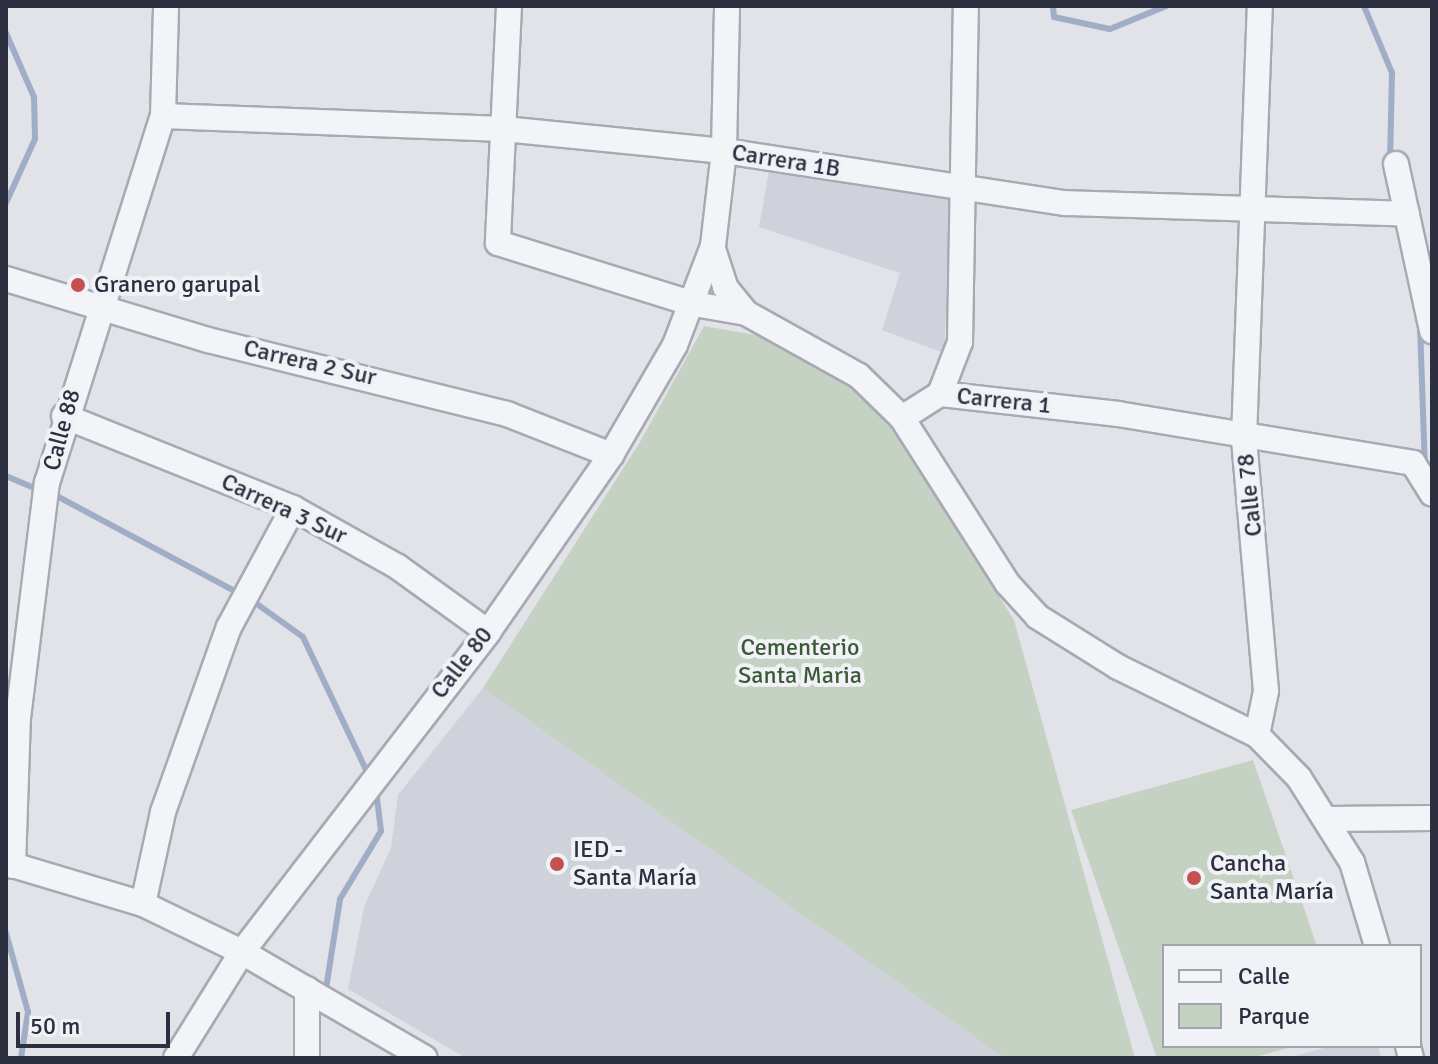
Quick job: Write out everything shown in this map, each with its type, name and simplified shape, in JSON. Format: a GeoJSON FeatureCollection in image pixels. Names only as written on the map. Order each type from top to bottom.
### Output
{"type":"FeatureCollection","features":[{"type":"Feature","properties":{"kind":"street","name":"Calle 88"},"geometry":{"type":"LineString","coordinates":[[10,864],[18,718],[46,491],[64,416],[163,116],[166,6]]}},
{"type":"Feature","properties":{"kind":"street"},"geometry":{"type":"LineString","coordinates":[[509,6],[498,243],[694,304],[746,313],[859,376],[902,418],[1007,583],[1038,617],[1118,667],[1257,735],[1327,819],[1352,862],[1376,944]]}},
{"type":"Feature","properties":{"kind":"street","name":"Calle 80"},"geometry":{"type":"LineString","coordinates":[[176,1058],[242,952],[374,776],[488,632],[611,455],[694,304],[713,246],[724,151],[727,6]]}},
{"type":"Feature","properties":{"kind":"street"},"geometry":{"type":"LineString","coordinates":[[940,394],[960,342],[966,6]]}},
{"type":"Feature","properties":{"kind":"street","name":"Calle 78"},"geometry":{"type":"LineString","coordinates":[[1257,735],[1266,691],[1264,644],[1244,438],[1260,6]]}},
{"type":"Feature","properties":{"kind":"street","name":"Carrera 1B"},"geometry":{"type":"LineString","coordinates":[[163,116],[504,129],[724,151],[964,191],[1253,214],[1400,214]]}},
{"type":"Feature","properties":{"kind":"street"},"geometry":{"type":"LineString","coordinates":[[1396,164],[1400,214],[1432,331]]}},
{"type":"Feature","properties":{"kind":"street","name":"Calle 80"},"geometry":{"type":"LineString","coordinates":[[713,246],[725,287],[746,313]]}},
{"type":"Feature","properties":{"kind":"street","name":"Carrera 2 Sur"},"geometry":{"type":"LineString","coordinates":[[6,279],[99,308],[401,384],[611,455]]}},
{"type":"Feature","properties":{"kind":"street","name":"Carrera 1"},"geometry":{"type":"LineString","coordinates":[[902,418],[940,394],[1413,463],[1432,494]]}},
{"type":"Feature","properties":{"kind":"street","name":"Carrera 3 Sur"},"geometry":{"type":"LineString","coordinates":[[64,416],[293,508],[398,567],[488,632]]}},
{"type":"Feature","properties":{"kind":"street"},"geometry":{"type":"LineString","coordinates":[[143,904],[163,812],[245,597],[293,508]]}},
{"type":"Feature","properties":{"kind":"street"},"geometry":{"type":"LineString","coordinates":[[1327,819],[1432,818]]}},
{"type":"Feature","properties":{"kind":"street"},"geometry":{"type":"LineString","coordinates":[[10,864],[143,904],[242,952],[425,1058]]}},
{"type":"Feature","properties":{"kind":"street"},"geometry":{"type":"LineString","coordinates":[[307,989],[307,1058]]}},
{"type":"Feature","properties":{"kind":"shaded area"},"geometry":{"type":"Polygon","coordinates":[[[770,165],[951,195],[944,353],[882,330],[900,273],[759,227],[770,165]]]}},
{"type":"Feature","properties":{"kind":"shaded area","name":"IED - Santa María"},"geometry":{"type":"Polygon","coordinates":[[[483,688],[1004,1058],[466,1058],[348,989],[364,907],[391,848],[398,795],[483,688]]]}},
{"type":"Feature","properties":{"kind":"shaded area"},"geometry":{"type":"Polygon","coordinates":[[[1324,1048],[1378,1048],[1381,1058],[1288,1058],[1324,1048]]]}},
{"type":"Feature","properties":{"kind":"green space","name":"Cementerio Santa Maria"},"geometry":{"type":"Polygon","coordinates":[[[704,326],[772,338],[834,368],[889,422],[1014,620],[1135,1058],[1004,1058],[483,688],[640,442],[704,326]]]}},
{"type":"Feature","properties":{"kind":"green space","name":"Cancha Santa María"},"geometry":{"type":"Polygon","coordinates":[[[1253,760],[1316,944],[1162,944],[1162,1048],[1288,1048],[1252,1058],[1157,1058],[1071,810],[1253,760]]]}},
{"type":"Feature","properties":{"kind":"waterway"},"geometry":{"type":"LineString","coordinates":[[1053,6],[1054,17],[1110,29],[1166,6]]}},
{"type":"Feature","properties":{"kind":"waterway"},"geometry":{"type":"LineString","coordinates":[[1364,6],[1392,73],[1390,159]]}},
{"type":"Feature","properties":{"kind":"waterway"},"geometry":{"type":"LineString","coordinates":[[6,33],[34,97],[35,139],[6,203]]}},
{"type":"Feature","properties":{"kind":"waterway"},"geometry":{"type":"LineString","coordinates":[[1420,326],[1425,466]]}},
{"type":"Feature","properties":{"kind":"waterway"},"geometry":{"type":"LineString","coordinates":[[6,476],[42,491]]}},
{"type":"Feature","properties":{"kind":"waterway"},"geometry":{"type":"LineString","coordinates":[[53,494],[240,594]]}},
{"type":"Feature","properties":{"kind":"waterway"},"geometry":{"type":"LineString","coordinates":[[250,599],[303,637],[369,776]]}},
{"type":"Feature","properties":{"kind":"waterway"},"geometry":{"type":"LineString","coordinates":[[325,995],[340,899],[381,831],[376,790]]}},
{"type":"Feature","properties":{"kind":"waterway"},"geometry":{"type":"LineString","coordinates":[[6,933],[28,1012],[21,1058]]}},
{"type":"Feature","properties":{"kind":"place","name":"Granero garupal"},"geometry":{"type":"Point","coordinates":[78,285]}},
{"type":"Feature","properties":{"kind":"place","name":"IED - Santa María"},"geometry":{"type":"Point","coordinates":[557,864]}},
{"type":"Feature","properties":{"kind":"place","name":"Cancha Santa María"},"geometry":{"type":"Point","coordinates":[1194,878]}}]}
